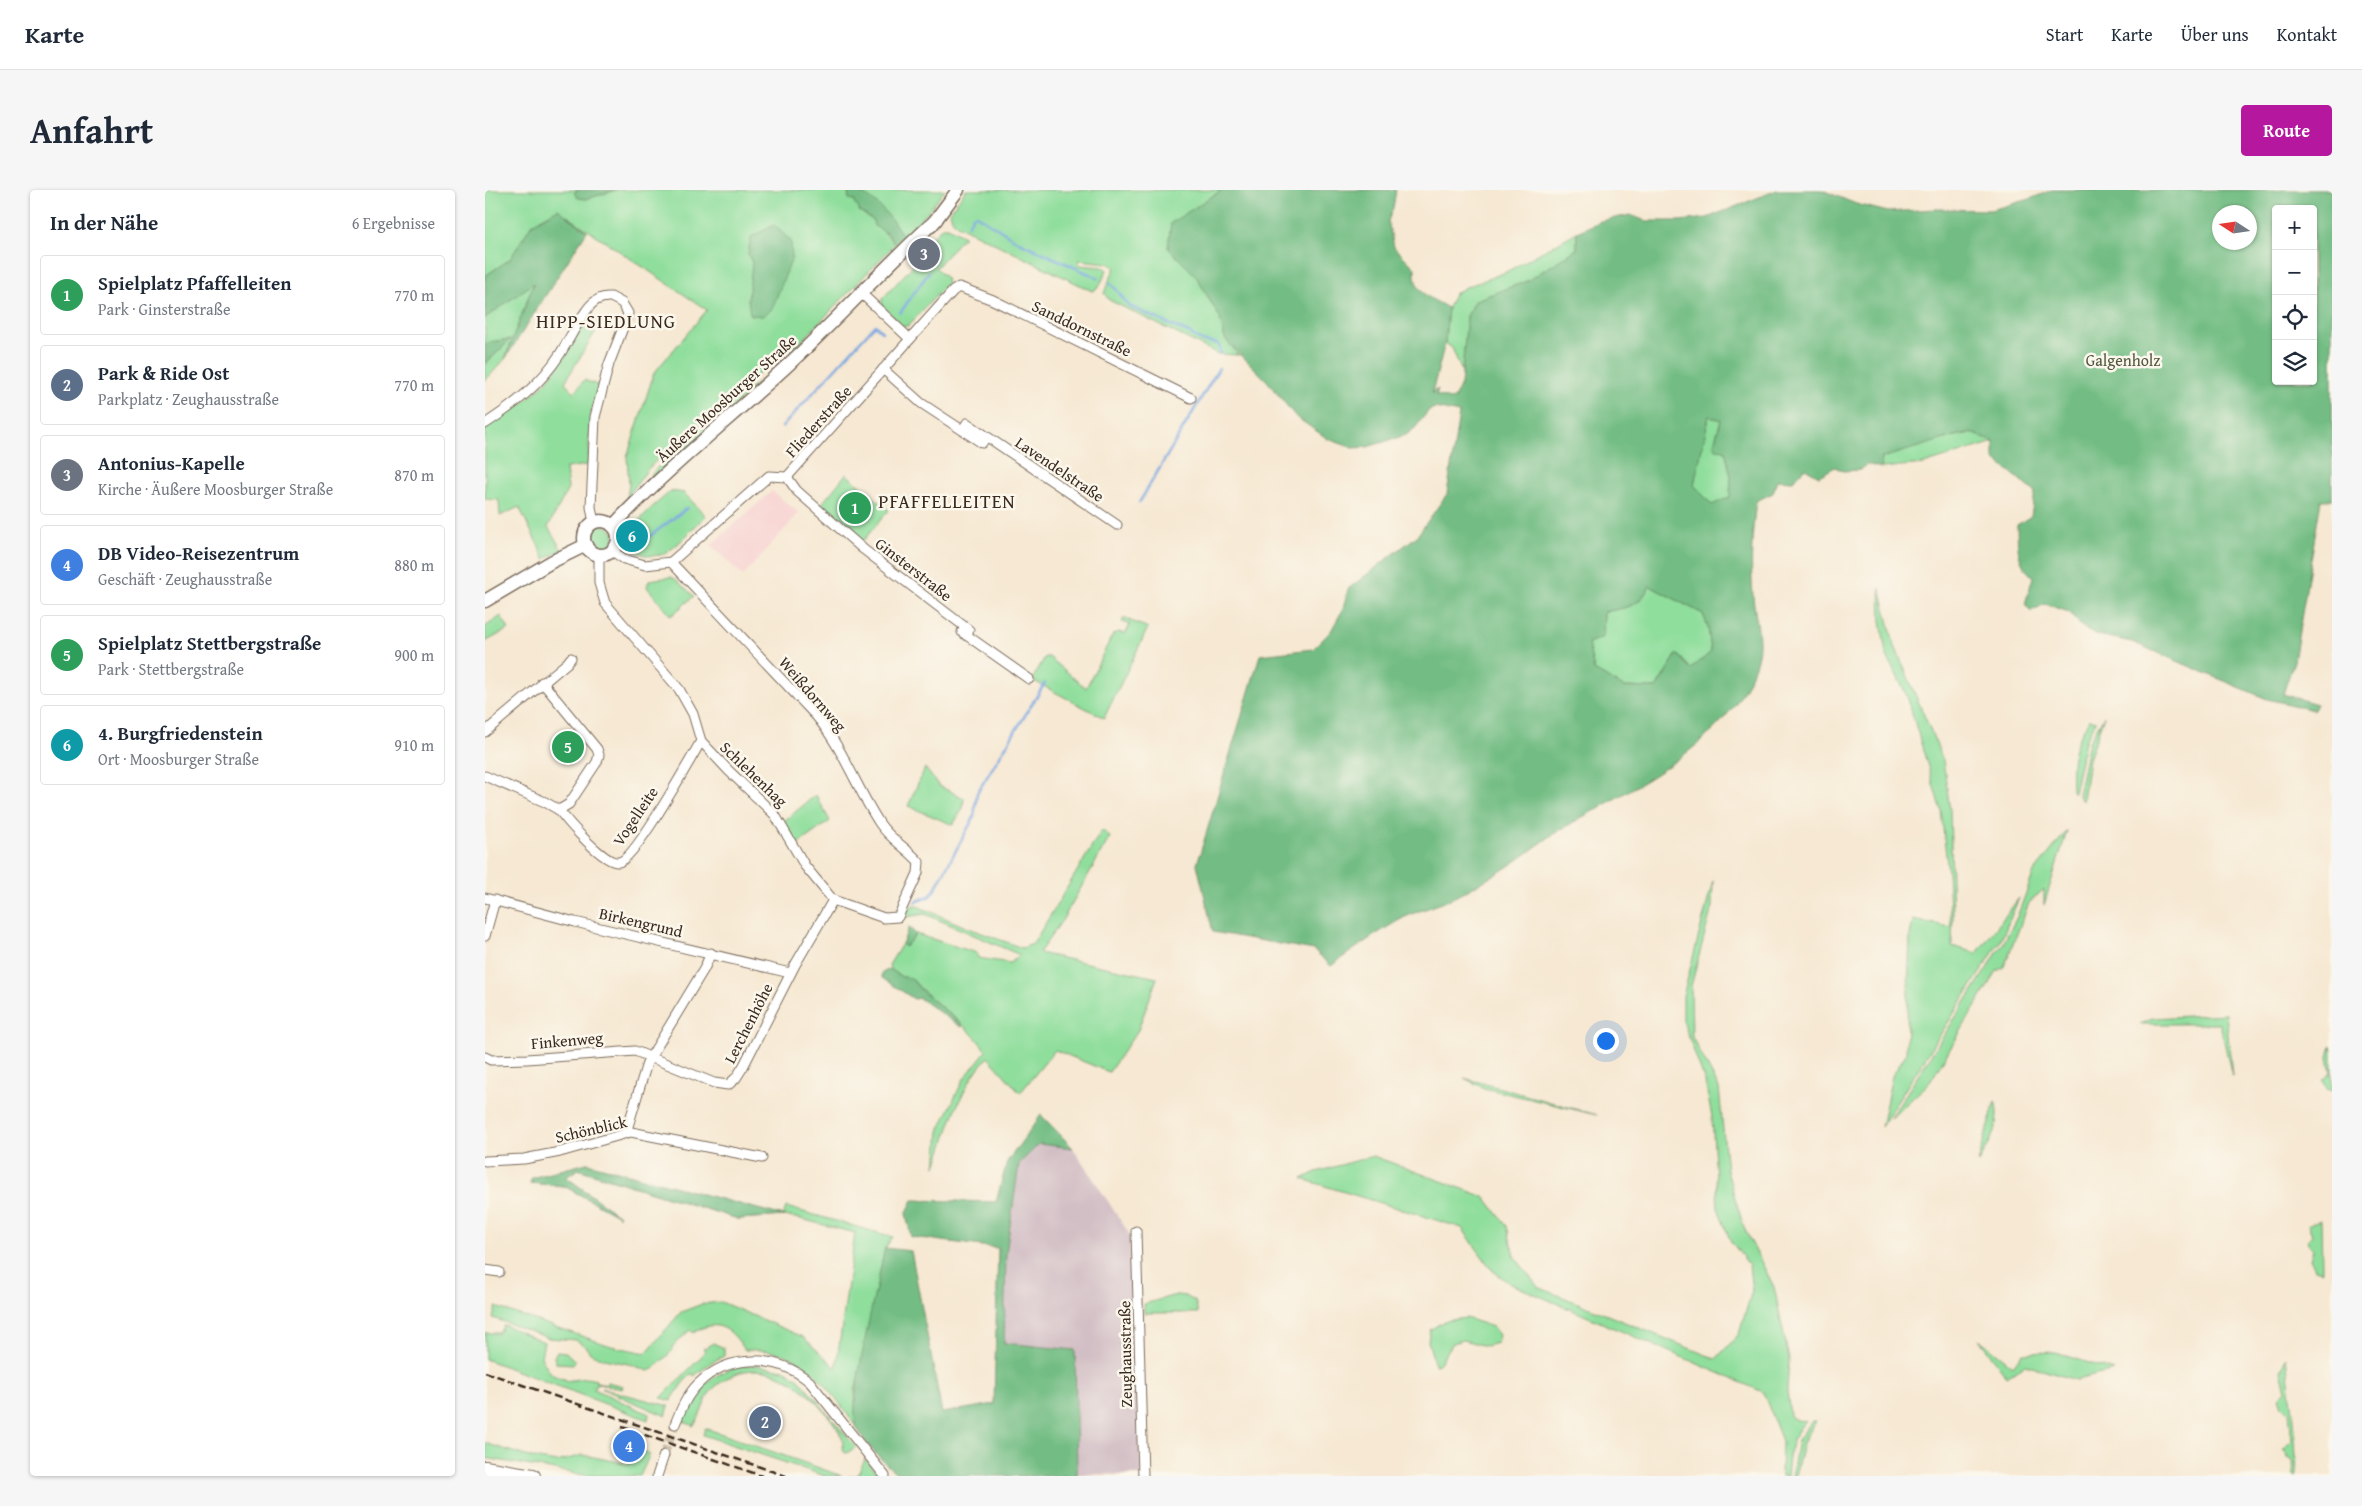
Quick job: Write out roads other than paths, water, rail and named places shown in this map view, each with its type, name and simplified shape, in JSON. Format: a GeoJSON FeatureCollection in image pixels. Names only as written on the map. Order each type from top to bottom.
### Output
{"type":"FeatureCollection","features":[{"type":"Feature","properties":{"kind":"main road"},"geometry":{"type":"LineString","coordinates":[[485,1468],[533,1476]]}},
{"type":"Feature","properties":{"kind":"street","name":"Äußere Moosburger Straße"},"geometry":{"type":"LineString","coordinates":[[613,526],[664,477],[791,363],[862,294],[894,259],[936,220],[958,190]]}},
{"type":"Feature","properties":{"kind":"street","name":"Fliederstraße"},"geometry":{"type":"LineString","coordinates":[[671,562],[769,476],[787,477],[953,291],[959,287]]}},
{"type":"Feature","properties":{"kind":"street","name":"Sanddornstraße"},"geometry":{"type":"LineString","coordinates":[[959,287],[995,301],[1191,398]]}},
{"type":"Feature","properties":{"kind":"street"},"geometry":{"type":"LineString","coordinates":[[862,294],[910,339]]}},
{"type":"Feature","properties":{"kind":"street"},"geometry":{"type":"LineString","coordinates":[[485,424],[513,405],[539,382],[559,356],[585,312],[595,300],[611,296],[622,303],[628,312],[609,364],[595,416],[591,507],[594,523]]}},
{"type":"Feature","properties":{"kind":"street","name":"Lavendelstraße"},"geometry":{"type":"LineString","coordinates":[[883,369],[921,403],[963,429],[967,423],[1117,525]]}},
{"type":"Feature","properties":{"kind":"street","name":"Ginsterstraße"},"geometry":{"type":"LineString","coordinates":[[787,477],[797,491],[863,549],[958,622],[954,627],[1029,679]]}},
{"type":"Feature","properties":{"kind":"street"},"geometry":{"type":"LineString","coordinates":[[605,522],[613,526],[619,538],[618,544],[613,551],[599,556],[589,550],[586,545],[586,532],[594,523],[605,522]]}},
{"type":"Feature","properties":{"kind":"street"},"geometry":{"type":"LineString","coordinates":[[485,601],[551,562],[586,545]]}},
{"type":"Feature","properties":{"kind":"street"},"geometry":{"type":"LineString","coordinates":[[613,551],[624,559],[645,565],[671,562]]}},
{"type":"Feature","properties":{"kind":"street","name":"Schlehenhag"},"geometry":{"type":"LineString","coordinates":[[599,556],[599,583],[605,603],[679,689],[693,714],[701,741],[775,815],[805,866],[833,900]]}},
{"type":"Feature","properties":{"kind":"street","name":"Weißdornweg"},"geometry":{"type":"LineString","coordinates":[[671,562],[817,717],[844,756],[880,824],[891,838],[919,862],[918,874],[901,913],[894,918],[884,918],[833,900]]}},
{"type":"Feature","properties":{"kind":"street"},"geometry":{"type":"LineString","coordinates":[[485,732],[542,682],[567,664],[571,658]]}},
{"type":"Feature","properties":{"kind":"street"},"geometry":{"type":"LineString","coordinates":[[485,776],[559,810],[569,804],[599,755],[597,749],[542,682]]}},
{"type":"Feature","properties":{"kind":"street","name":"Vogelleite"},"geometry":{"type":"LineString","coordinates":[[559,810],[575,831],[593,846],[615,862],[621,861],[632,851],[651,824],[701,741]]}},
{"type":"Feature","properties":{"kind":"street","name":"Birkengrund"},"geometry":{"type":"LineString","coordinates":[[485,898],[602,929],[790,973]]}},
{"type":"Feature","properties":{"kind":"street"},"geometry":{"type":"LineString","coordinates":[[485,936],[495,900]]}},
{"type":"Feature","properties":{"kind":"street","name":"Lerchenhöhe"},"geometry":{"type":"LineString","coordinates":[[651,1056],[714,1083],[725,1085],[733,1082],[761,1034],[790,973],[833,900]]}},
{"type":"Feature","properties":{"kind":"street"},"geometry":{"type":"LineString","coordinates":[[626,1133],[651,1056],[704,969],[711,953]]}},
{"type":"Feature","properties":{"kind":"street","name":"Finkenweg"},"geometry":{"type":"LineString","coordinates":[[485,1058],[491,1060],[527,1058],[625,1050],[651,1056]]}},
{"type":"Feature","properties":{"kind":"street","name":"Schönblick"},"geometry":{"type":"LineString","coordinates":[[485,1161],[524,1158],[560,1152],[626,1133],[762,1158]]}},
{"type":"Feature","properties":{"kind":"street","name":"Zeughausstraße"},"geometry":{"type":"LineString","coordinates":[[1137,1231],[1143,1476]]}},
{"type":"Feature","properties":{"kind":"street"},"geometry":{"type":"LineString","coordinates":[[485,1270],[499,1272]]}},
{"type":"Feature","properties":{"kind":"street"},"geometry":{"type":"LineString","coordinates":[[675,1424],[683,1405],[695,1387],[717,1370],[747,1361],[779,1363],[797,1372],[814,1387],[885,1476]]}},
{"type":"Feature","properties":{"kind":"street"},"geometry":{"type":"LineString","coordinates":[[657,1476],[663,1455]]}},
{"type":"Feature","properties":{"kind":"waterway"},"geometry":{"type":"LineString","coordinates":[[968,225],[973,216],[976,215],[1019,242],[1098,278]]}},
{"type":"Feature","properties":{"kind":"waterway"},"geometry":{"type":"LineString","coordinates":[[900,313],[929,272]]}},
{"type":"Feature","properties":{"kind":"waterway"},"geometry":{"type":"LineString","coordinates":[[1110,284],[1116,288],[1129,306],[1189,333],[1202,341],[1219,344],[1221,354]]}},
{"type":"Feature","properties":{"kind":"waterway"},"geometry":{"type":"LineString","coordinates":[[782,427],[875,325],[882,332]]}},
{"type":"Feature","properties":{"kind":"waterway"},"geometry":{"type":"LineString","coordinates":[[1139,503],[1219,368]]}},
{"type":"Feature","properties":{"kind":"waterway"},"geometry":{"type":"LineString","coordinates":[[649,537],[687,508]]}},
{"type":"Feature","properties":{"kind":"waterway"},"geometry":{"type":"LineString","coordinates":[[915,902],[930,896],[935,889],[974,817],[977,793],[1045,683]]}},
{"type":"Feature","properties":{"kind":"tunnel"},"geometry":{"type":"LineString","coordinates":[[664,1455],[675,1424]]}},
{"type":"Feature","properties":{"kind":"railway"},"geometry":{"type":"LineString","coordinates":[[485,1372],[786,1476]]}},
{"type":"Feature","properties":{"kind":"railway"},"geometry":{"type":"LineString","coordinates":[[622,1427],[762,1476]]}},
{"type":"Feature","properties":{"kind":"place","name":"Antonius-Kapelle"},"geometry":{"type":"Point","coordinates":[924,254]}},
{"type":"Feature","properties":{"kind":"place","name":"Spielplatz Pfaffelleiten"},"geometry":{"type":"Point","coordinates":[855,508]}},
{"type":"Feature","properties":{"kind":"place","name":"4. Burgfriedenstein"},"geometry":{"type":"Point","coordinates":[632,536]}},
{"type":"Feature","properties":{"kind":"place","name":"Spielplatz Stettbergstraße"},"geometry":{"type":"Point","coordinates":[568,747]}},
{"type":"Feature","properties":{"kind":"place","name":"Park & Ride Ost"},"geometry":{"type":"Point","coordinates":[765,1422]}},
{"type":"Feature","properties":{"kind":"place","name":"DB Video-Reisezentrum"},"geometry":{"type":"Point","coordinates":[629,1446]}},
{"type":"Feature","properties":{"kind":"district","name":"HIPP-SIEDLUNG"},"geometry":{"type":"Point","coordinates":[606,321]}},
{"type":"Feature","properties":{"kind":"district","name":"PFAFFELLEITEN"},"geometry":{"type":"Point","coordinates":[947,501]}},
{"type":"Feature","properties":{"kind":"park label","name":"Galgenholz"},"geometry":{"type":"Point","coordinates":[2123,360]}}]}
